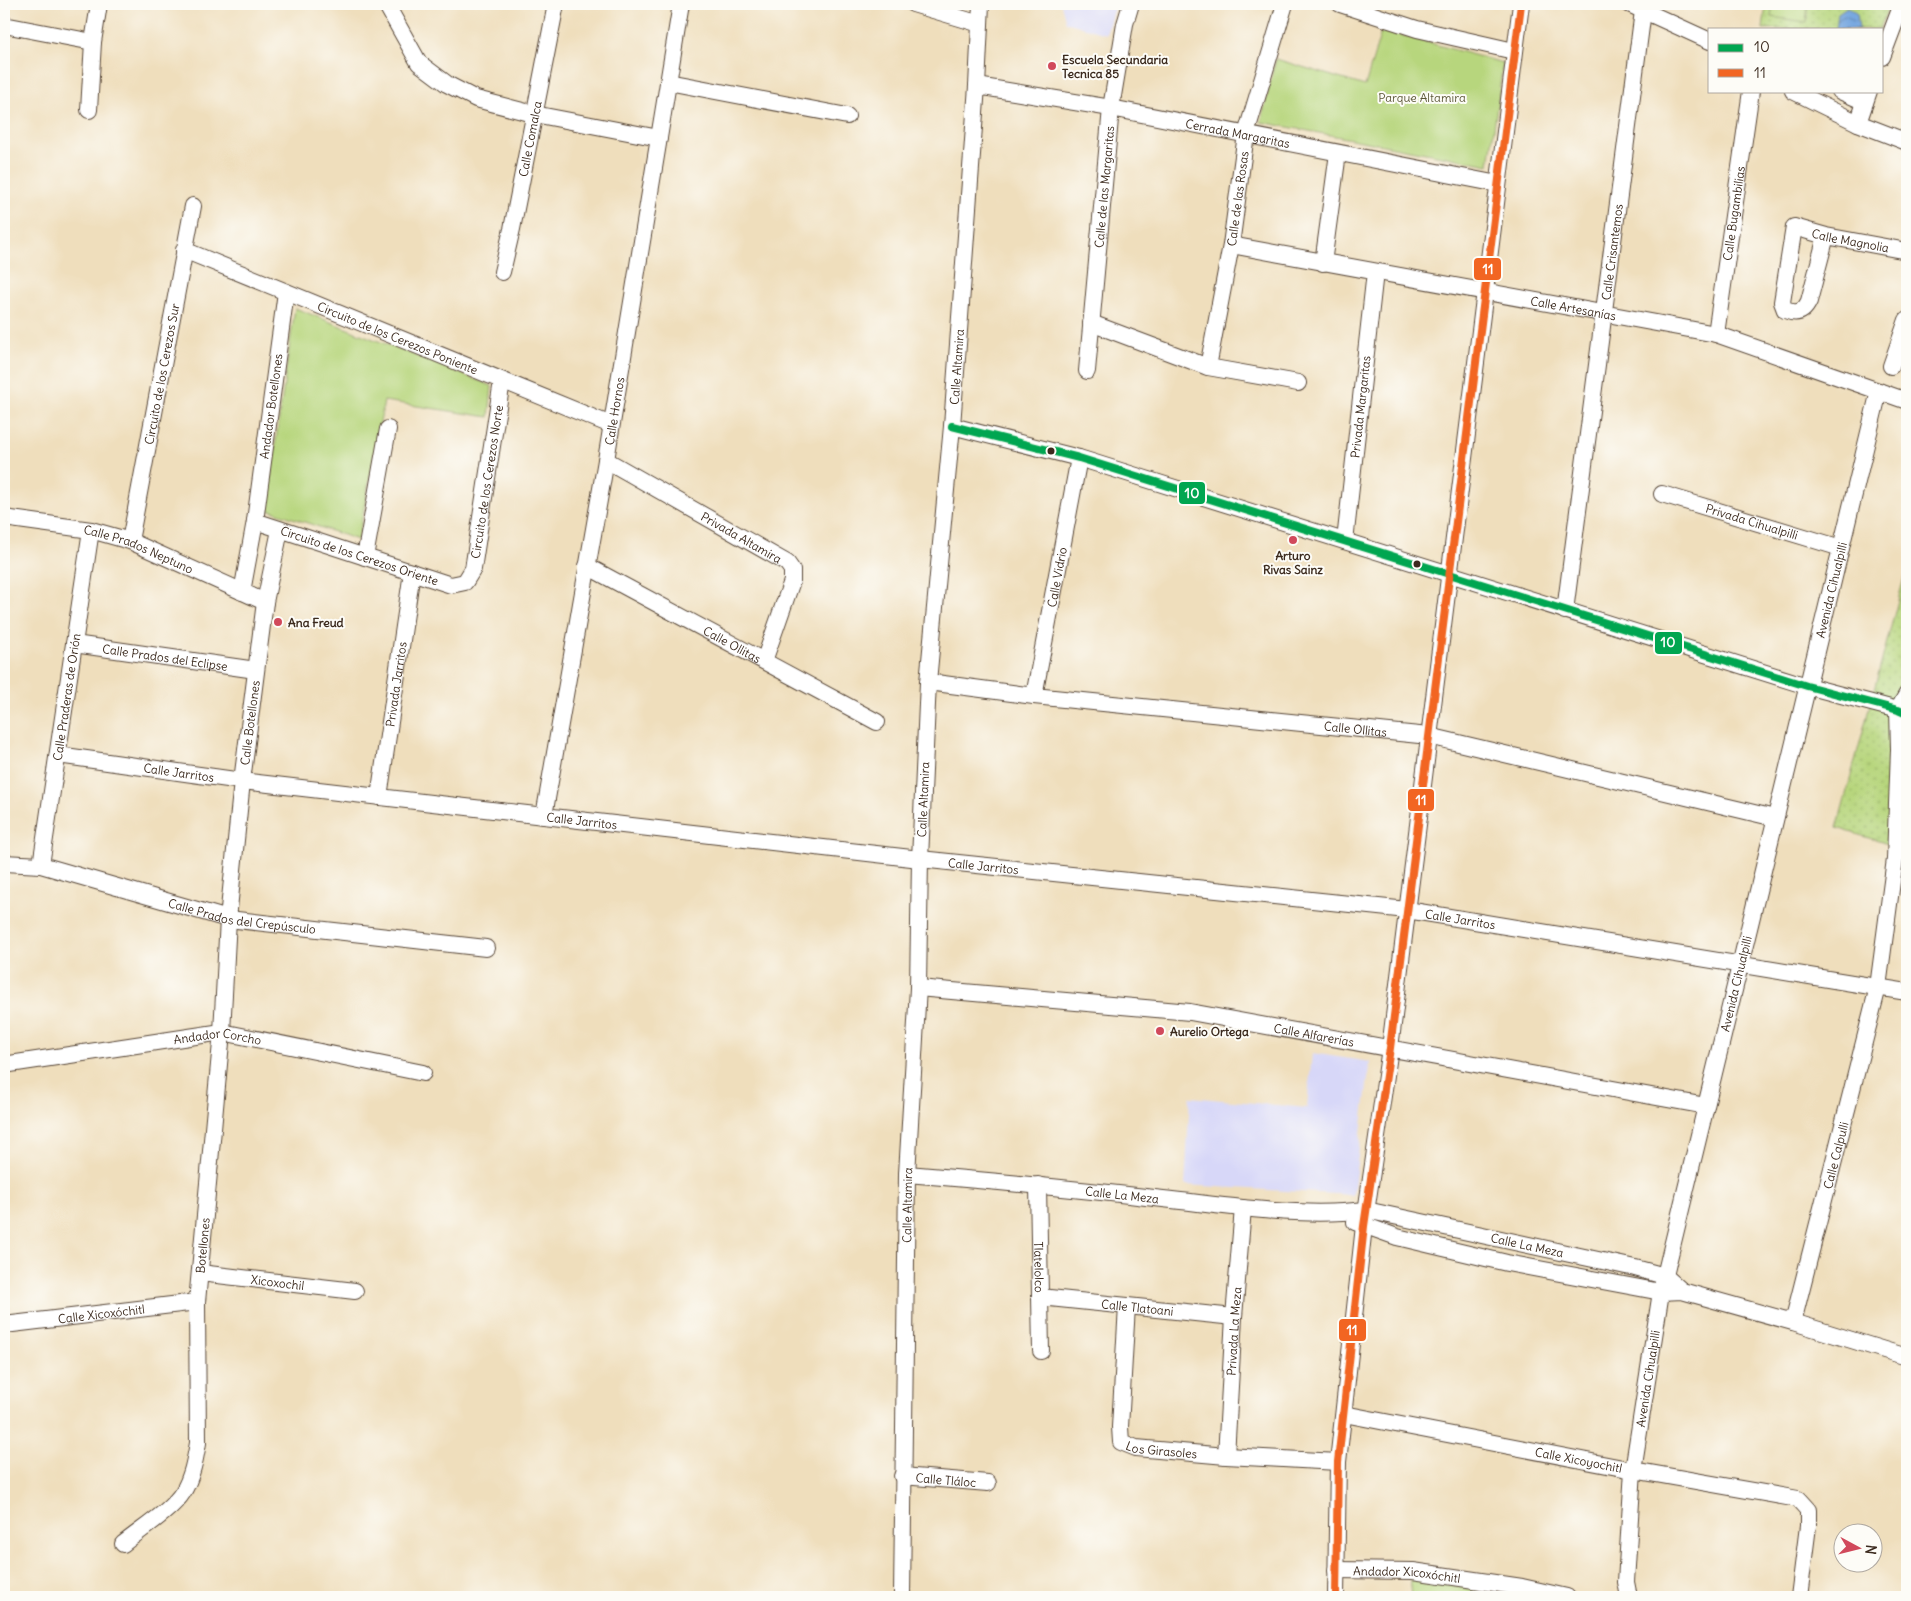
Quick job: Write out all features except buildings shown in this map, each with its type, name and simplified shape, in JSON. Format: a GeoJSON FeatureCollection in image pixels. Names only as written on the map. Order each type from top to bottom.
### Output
{"type":"FeatureCollection","features":[{"type":"Feature","properties":{"kind":"street"},"geometry":{"type":"LineString","coordinates":[[89,110],[93,42],[99,4]]}},
{"type":"Feature","properties":{"kind":"street"},"geometry":{"type":"LineString","coordinates":[[386,4],[419,63],[447,84],[476,99],[534,114],[659,138]]}},
{"type":"Feature","properties":{"kind":"street","name":"Calle Comalca"},"geometry":{"type":"LineString","coordinates":[[502,272],[556,4]]}},
{"type":"Feature","properties":{"kind":"street","name":"Calle Hornos"},"geometry":{"type":"LineString","coordinates":[[544,816],[612,426],[681,4]]}},
{"type":"Feature","properties":{"kind":"street"},"geometry":{"type":"LineString","coordinates":[[913,4],[980,24]]}},
{"type":"Feature","properties":{"kind":"street","name":"Calle Altamira"},"geometry":{"type":"LineString","coordinates":[[902,1597],[907,1174],[918,988],[920,859],[928,682],[952,426],[977,86],[981,4]]}},
{"type":"Feature","properties":{"kind":"street","name":"Calle de las Margaritas"},"geometry":{"type":"LineString","coordinates":[[1087,371],[1111,108],[1130,4]]}},
{"type":"Feature","properties":{"kind":"street","name":"Calle de las Rosas"},"geometry":{"type":"LineString","coordinates":[[1208,367],[1231,245],[1246,134],[1285,4]]}},
{"type":"Feature","properties":{"kind":"street"},"geometry":{"type":"LineString","coordinates":[[1340,4],[1417,29],[1514,51]]}},
{"type":"Feature","properties":{"kind":"street"},"geometry":{"type":"LineString","coordinates":[[1336,1597],[1338,1462],[1365,1218],[1390,1048],[1521,4]]}},
{"type":"Feature","properties":{"kind":"street"},"geometry":{"type":"LineString","coordinates":[[1884,52],[1902,4]]}},
{"type":"Feature","properties":{"kind":"street"},"geometry":{"type":"LineString","coordinates":[[1636,8],[1708,40]]}},
{"type":"Feature","properties":{"kind":"street","name":"Calle Crisantemos"},"geometry":{"type":"LineString","coordinates":[[1565,610],[1603,314],[1636,8]]}},
{"type":"Feature","properties":{"kind":"street"},"geometry":{"type":"LineString","coordinates":[[4,25],[93,42]]}},
{"type":"Feature","properties":{"kind":"street"},"geometry":{"type":"LineString","coordinates":[[668,82],[846,116]]}},
{"type":"Feature","properties":{"kind":"street","name":"Cerrada Margaritas"},"geometry":{"type":"LineString","coordinates":[[977,86],[1111,108],[1498,184]]}},
{"type":"Feature","properties":{"kind":"street","name":"Calle Bugambilias"},"geometry":{"type":"LineString","coordinates":[[1716,334],[1751,92]]}},
{"type":"Feature","properties":{"kind":"street"},"geometry":{"type":"LineString","coordinates":[[1795,92],[1858,123],[1907,142]]}},
{"type":"Feature","properties":{"kind":"street"},"geometry":{"type":"LineString","coordinates":[[1845,92],[1867,96],[1858,123]]}},
{"type":"Feature","properties":{"kind":"street"},"geometry":{"type":"LineString","coordinates":[[1323,263],[1338,153]]}},
{"type":"Feature","properties":{"kind":"street","name":"Circuito de los Cerezos Sur"},"geometry":{"type":"LineString","coordinates":[[130,541],[193,206]]}},
{"type":"Feature","properties":{"kind":"street","name":"Calle Magnolia"},"geometry":{"type":"LineString","coordinates":[[1826,236],[1809,301],[1800,312],[1791,313],[1785,310],[1782,302],[1794,227],[1826,236],[1907,251]]}},
{"type":"Feature","properties":{"kind":"street","name":"Calle Artesanías"},"geometry":{"type":"LineString","coordinates":[[1231,245],[1716,334],[1907,401]]}},
{"type":"Feature","properties":{"kind":"street","name":"Circuito de los Cerezos Poniente"},"geometry":{"type":"LineString","coordinates":[[184,250],[612,426]]}},
{"type":"Feature","properties":{"kind":"street","name":"Privada Margaritas"},"geometry":{"type":"LineString","coordinates":[[1345,541],[1375,272]]}},
{"type":"Feature","properties":{"kind":"street","name":"Andador Botellones"},"geometry":{"type":"LineString","coordinates":[[255,521],[286,292]]}},
{"type":"Feature","properties":{"kind":"street"},"geometry":{"type":"LineString","coordinates":[[1891,366],[1907,320]]}},
{"type":"Feature","properties":{"kind":"street"},"geometry":{"type":"LineString","coordinates":[[1091,323],[1208,367],[1298,383]]}},
{"type":"Feature","properties":{"kind":"street","name":"Circuito de los Cerezos Norte"},"geometry":{"type":"LineString","coordinates":[[465,582],[473,569],[502,380]]}},
{"type":"Feature","properties":{"kind":"street","name":"Avenida Cihualpilli"},"geometry":{"type":"LineString","coordinates":[[1618,1597],[1627,1590],[1632,1470],[1663,1284],[1879,391]]}},
{"type":"Feature","properties":{"kind":"street"},"geometry":{"type":"LineString","coordinates":[[952,426],[1079,458],[1807,686],[1903,712],[1907,694]]}},
{"type":"Feature","properties":{"kind":"street"},"geometry":{"type":"LineString","coordinates":[[365,557],[388,429]]}},
{"type":"Feature","properties":{"kind":"street","name":"Calle Vidrio"},"geometry":{"type":"LineString","coordinates":[[1034,696],[1079,458]]}},
{"type":"Feature","properties":{"kind":"street","name":"Privada Altamira"},"geometry":{"type":"LineString","coordinates":[[606,460],[787,563],[792,570],[792,581],[764,661]]}},
{"type":"Feature","properties":{"kind":"street","name":"Privada Cihualpilli"},"geometry":{"type":"LineString","coordinates":[[1662,494],[1841,548]]}},
{"type":"Feature","properties":{"kind":"street","name":"Calle Prados Neptuno"},"geometry":{"type":"LineString","coordinates":[[4,518],[91,530],[130,541],[265,602]]}},
{"type":"Feature","properties":{"kind":"street"},"geometry":{"type":"LineString","coordinates":[[242,592],[255,521]]}},
{"type":"Feature","properties":{"kind":"street","name":"Circuito de los Cerezos Oriente"},"geometry":{"type":"LineString","coordinates":[[255,521],[450,585],[465,582]]}},
{"type":"Feature","properties":{"kind":"street","name":"Calle Praderas de Orión"},"geometry":{"type":"LineString","coordinates":[[41,865],[91,530]]}},
{"type":"Feature","properties":{"kind":"street","name":"Calle Botellones"},"geometry":{"type":"LineString","coordinates":[[228,918],[242,781],[265,602],[280,530]]}},
{"type":"Feature","properties":{"kind":"street","name":"Calle Ollitas"},"geometry":{"type":"LineString","coordinates":[[587,566],[877,722]]}},
{"type":"Feature","properties":{"kind":"street","name":"Privada Jarritos"},"geometry":{"type":"LineString","coordinates":[[380,797],[412,572]]}},
{"type":"Feature","properties":{"kind":"street","name":"Calle Prados del Eclipse"},"geometry":{"type":"LineString","coordinates":[[74,644],[256,670]]}},
{"type":"Feature","properties":{"kind":"street","name":"Calle Ollitas"},"geometry":{"type":"LineString","coordinates":[[928,682],[1034,696],[1429,736],[1775,818]]}},
{"type":"Feature","properties":{"kind":"street","name":"Calle Calpulli"},"geometry":{"type":"LineString","coordinates":[[1793,1322],[1878,987],[1894,859],[1899,749],[1903,712]]}},
{"type":"Feature","properties":{"kind":"street","name":"Calle Jarritos"},"geometry":{"type":"LineString","coordinates":[[58,755],[242,781],[544,816],[920,859],[1407,910],[1907,992]]}},
{"type":"Feature","properties":{"kind":"street","name":"Calle Prados del Crepúsculo"},"geometry":{"type":"LineString","coordinates":[[4,863],[41,865],[228,918],[486,948]]}},
{"type":"Feature","properties":{"kind":"street","name":"Botellones"},"geometry":{"type":"LineString","coordinates":[[123,1544],[174,1503],[183,1493],[194,1464],[198,1443],[197,1302],[222,1032],[228,918]]}},
{"type":"Feature","properties":{"kind":"street","name":"Calle Alfarerías"},"geometry":{"type":"LineString","coordinates":[[918,988],[1190,1012],[1706,1106]]}},
{"type":"Feature","properties":{"kind":"street","name":"Andador Corcho"},"geometry":{"type":"LineString","coordinates":[[10,1064],[222,1032],[423,1073]]}},
{"type":"Feature","properties":{"kind":"street","name":"Calle La Meza"},"geometry":{"type":"LineString","coordinates":[[907,1174],[1038,1185],[1243,1208],[1337,1214],[1365,1218],[1635,1268],[1663,1284],[1682,1291],[1907,1357]]}},
{"type":"Feature","properties":{"kind":"street","name":"Tlatelolco"},"geometry":{"type":"LineString","coordinates":[[1038,1185],[1041,1351]]}},
{"type":"Feature","properties":{"kind":"street","name":"Privada La Meza"},"geometry":{"type":"LineString","coordinates":[[1226,1456],[1234,1317],[1243,1208]]}},
{"type":"Feature","properties":{"kind":"street","name":"Xicoxochil"},"geometry":{"type":"LineString","coordinates":[[200,1272],[355,1291]]}},
{"type":"Feature","properties":{"kind":"street","name":"Calle Tlatoani"},"geometry":{"type":"LineString","coordinates":[[1040,1296],[1234,1317]]}},
{"type":"Feature","properties":{"kind":"street","name":"Calle Xicoxóchitl"},"geometry":{"type":"LineString","coordinates":[[4,1325],[197,1302]]}},
{"type":"Feature","properties":{"kind":"street","name":"Los Girasoles"},"geometry":{"type":"LineString","coordinates":[[1127,1306],[1120,1427],[1121,1442],[1136,1448],[1226,1456],[1338,1462]]}},
{"type":"Feature","properties":{"kind":"street","name":"Calle Xicoyochitl"},"geometry":{"type":"LineString","coordinates":[[1344,1414],[1632,1470],[1798,1499],[1808,1510],[1808,1526],[1798,1597]]}},
{"type":"Feature","properties":{"kind":"street","name":"Calle Tláloc"},"geometry":{"type":"LineString","coordinates":[[902,1476],[988,1483]]}},
{"type":"Feature","properties":{"kind":"street","name":"Andador Xicoxóchitl"},"geometry":{"type":"LineString","coordinates":[[1336,1570],[1413,1572],[1522,1587],[1567,1597]]}},
{"type":"Feature","properties":{"kind":"shaded area"},"geometry":{"type":"Polygon","coordinates":[[[1061,4],[1115,4],[1106,34],[1066,22],[1061,4]]]}},
{"type":"Feature","properties":{"kind":"shaded area"},"geometry":{"type":"Polygon","coordinates":[[[1312,1053],[1370,1062],[1353,1195],[1185,1185],[1190,1097],[1307,1108],[1312,1053]]]}},
{"type":"Feature","properties":{"kind":"green space"},"geometry":{"type":"Polygon","coordinates":[[[1766,4],[1889,4],[1880,28],[1763,28],[1766,4]]]}},
{"type":"Feature","properties":{"kind":"green space"},"geometry":{"type":"Polygon","coordinates":[[[1773,4],[1808,4],[1806,22],[1771,17],[1773,4]]]}},
{"type":"Feature","properties":{"kind":"green space","name":"Parque Altamira"},"geometry":{"type":"Polygon","coordinates":[[[1381,32],[1397,34],[1503,63],[1489,165],[1261,122],[1276,59],[1365,86],[1381,32]]]}},
{"type":"Feature","properties":{"kind":"green space"},"geometry":{"type":"Polygon","coordinates":[[[295,308],[492,386],[489,417],[384,401],[358,540],[266,509],[295,308]]]}},
{"type":"Feature","properties":{"kind":"green space"},"geometry":{"type":"Polygon","coordinates":[[[1904,578],[1907,579],[1907,850],[1837,828],[1904,578]]]}},
{"type":"Feature","properties":{"kind":"green space"},"geometry":{"type":"Polygon","coordinates":[[[1410,1577],[1515,1597],[1412,1597],[1410,1577]]]}},
{"type":"Feature","properties":{"kind":"water"},"geometry":{"type":"Polygon","coordinates":[[[1847,7],[1857,14],[1859,28],[1836,28],[1838,13],[1847,7]]]}},
{"type":"Feature","properties":{"kind":"transit line","name":"11"},"geometry":{"type":"LineString","coordinates":[[1336,1597],[1338,1462],[1364,1226],[1390,1048],[1521,4]]}},
{"type":"Feature","properties":{"kind":"transit line","name":"10"},"geometry":{"type":"LineString","coordinates":[[952,426],[1079,458],[1807,686],[1907,714]]}},
{"type":"Feature","properties":{"kind":"place","name":"Escuela Secundaria Tecnica 85"},"geometry":{"type":"Point","coordinates":[1052,66]}},
{"type":"Feature","properties":{"kind":"place","name":"Arturo Rivas Sainz"},"geometry":{"type":"Point","coordinates":[1293,540]}},
{"type":"Feature","properties":{"kind":"place","name":"Ana Freud"},"geometry":{"type":"Point","coordinates":[278,622]}},
{"type":"Feature","properties":{"kind":"place","name":"Aurelio Ortega"},"geometry":{"type":"Point","coordinates":[1160,1031]}}]}
